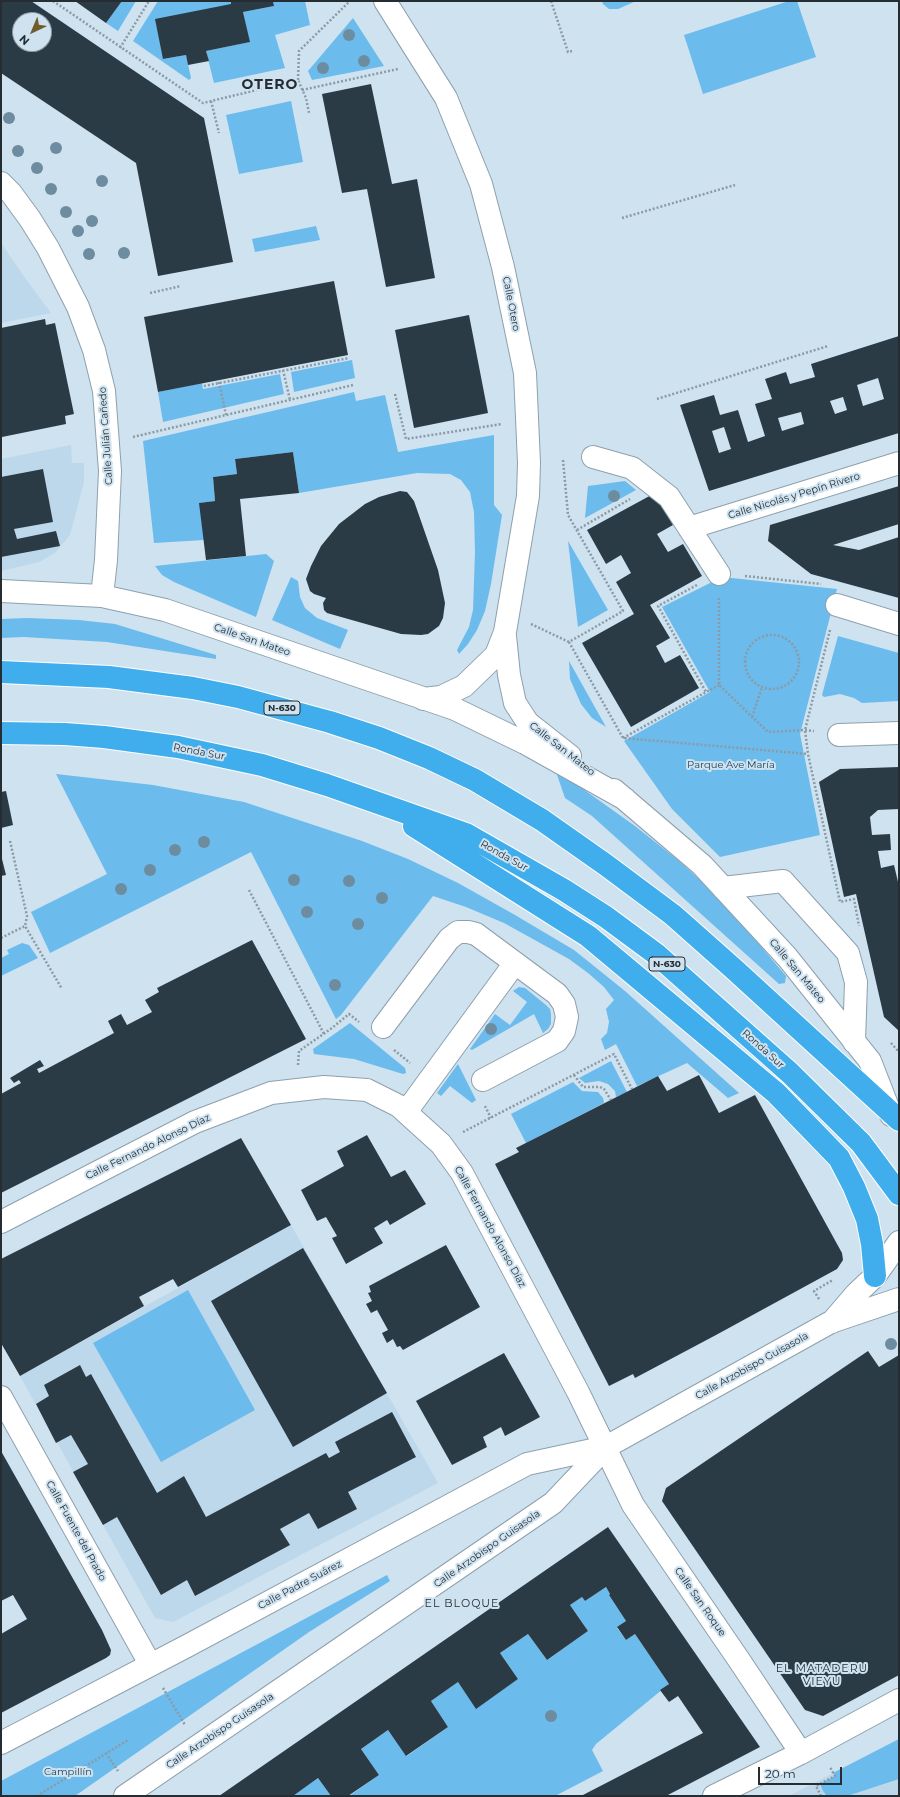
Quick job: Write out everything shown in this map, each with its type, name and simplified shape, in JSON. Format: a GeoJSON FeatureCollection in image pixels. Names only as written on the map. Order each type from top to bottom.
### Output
{"type":"FeatureCollection","features":[{"type":"Feature","properties":{"kind":"highway","name":"N-630"},"geometry":{"type":"LineString","coordinates":[[1,672],[109,677],[193,688],[238,697],[330,722],[379,738],[429,758],[475,780],[542,820],[606,864],[672,915],[735,970],[895,1117]]}},
{"type":"Feature","properties":{"kind":"highway","name":"Ronda Sur"},"geometry":{"type":"LineString","coordinates":[[1,732],[104,737],[178,747],[262,765],[327,785],[382,806],[466,834],[564,890],[606,917],[656,954],[790,1073],[861,1143],[899,1194]]}},
{"type":"Feature","properties":{"kind":"highway"},"geometry":{"type":"LineString","coordinates":[[382,806],[588,936],[776,1093],[839,1158],[854,1187],[867,1219],[872,1244],[875,1276]]}},
{"type":"Feature","properties":{"kind":"street","name":"Calle Otero"},"geometry":{"type":"LineString","coordinates":[[385,1],[446,98],[481,184],[504,267],[525,373],[529,463],[528,496],[506,623]]}},
{"type":"Feature","properties":{"kind":"street","name":"Calle Julián Cañedo"},"geometry":{"type":"LineString","coordinates":[[1,183],[11,193],[48,248],[78,307],[94,350],[104,391],[110,471],[106,560],[102,596]]}},
{"type":"Feature","properties":{"kind":"street"},"geometry":{"type":"LineString","coordinates":[[593,458],[632,468],[670,498],[719,574]]}},
{"type":"Feature","properties":{"kind":"street","name":"Calle Nicolás y Pepín Rivero"},"geometry":{"type":"LineString","coordinates":[[689,528],[899,463]]}},
{"type":"Feature","properties":{"kind":"street","name":"Calle San Mateo"},"geometry":{"type":"LineString","coordinates":[[1,591],[102,596],[165,610],[423,699],[441,696],[464,686],[496,655],[506,623]]}},
{"type":"Feature","properties":{"kind":"street"},"geometry":{"type":"LineString","coordinates":[[845,608],[899,624]]}},
{"type":"Feature","properties":{"kind":"street","name":"Calle San Mateo"},"geometry":{"type":"LineString","coordinates":[[506,623],[509,675],[514,703],[528,723],[625,799],[702,865],[786,957],[870,1061],[895,1117]]}},
{"type":"Feature","properties":{"kind":"street"},"geometry":{"type":"LineString","coordinates":[[423,699],[455,709],[525,743],[625,799]]}},
{"type":"Feature","properties":{"kind":"street"},"geometry":{"type":"LineString","coordinates":[[839,735],[899,733]]}},
{"type":"Feature","properties":{"kind":"street"},"geometry":{"type":"LineString","coordinates":[[723,888],[783,880],[848,953],[856,982],[854,1042]]}},
{"type":"Feature","properties":{"kind":"street"},"geometry":{"type":"LineString","coordinates":[[383,1027],[449,939],[458,932],[476,934],[557,994],[564,1004],[567,1017],[564,1031],[557,1042],[483,1080]]}},
{"type":"Feature","properties":{"kind":"street"},"geometry":{"type":"LineString","coordinates":[[406,1112],[515,963]]}},
{"type":"Feature","properties":{"kind":"street","name":"Calle Fernando Alonso Díaz"},"geometry":{"type":"LineString","coordinates":[[1,1222],[195,1122],[271,1093],[324,1087],[367,1090],[399,1106],[406,1112],[441,1144],[462,1173],[606,1447]]}},
{"type":"Feature","properties":{"kind":"street","name":"Calle Arzobispo Guisasola"},"geometry":{"type":"LineString","coordinates":[[831,1322],[856,1294],[875,1276],[899,1242]]}},
{"type":"Feature","properties":{"kind":"street","name":"Calle Arzobispo Guisasola"},"geometry":{"type":"LineString","coordinates":[[125,1796],[553,1503],[606,1447],[831,1322],[899,1299]]}},
{"type":"Feature","properties":{"kind":"street","name":"Calle Fuente del Prado"},"geometry":{"type":"LineString","coordinates":[[1,1397],[150,1664]]}},
{"type":"Feature","properties":{"kind":"street","name":"Calle Padre Suárez"},"geometry":{"type":"LineString","coordinates":[[1,1742],[527,1464],[606,1447]]}},
{"type":"Feature","properties":{"kind":"street","name":"Calle San Roque"},"geometry":{"type":"LineString","coordinates":[[606,1447],[632,1505],[801,1753]]}},
{"type":"Feature","properties":{"kind":"street"},"geometry":{"type":"LineString","coordinates":[[714,1796],[801,1753],[899,1700]]}},
{"type":"Feature","properties":{"kind":"path"},"geometry":{"type":"LineString","coordinates":[[53,1],[203,103],[298,80]]}},
{"type":"Feature","properties":{"kind":"path"},"geometry":{"type":"LineString","coordinates":[[120,48],[149,1]]}},
{"type":"Feature","properties":{"kind":"path"},"geometry":{"type":"LineString","coordinates":[[309,113],[298,80],[299,51],[350,1]]}},
{"type":"Feature","properties":{"kind":"path"},"geometry":{"type":"LineString","coordinates":[[551,1],[568,52],[572,51]]}},
{"type":"Feature","properties":{"kind":"path"},"geometry":{"type":"LineString","coordinates":[[302,90],[424,64]]}},
{"type":"Feature","properties":{"kind":"path"},"geometry":{"type":"LineString","coordinates":[[211,101],[219,132]]}},
{"type":"Feature","properties":{"kind":"path"},"geometry":{"type":"LineString","coordinates":[[622,218],[735,185]]}},
{"type":"Feature","properties":{"kind":"path"},"geometry":{"type":"LineString","coordinates":[[150,293],[181,286]]}},
{"type":"Feature","properties":{"kind":"path"},"geometry":{"type":"LineString","coordinates":[[657,399],[828,346]]}},
{"type":"Feature","properties":{"kind":"path"},"geometry":{"type":"LineString","coordinates":[[204,386],[348,358]]}},
{"type":"Feature","properties":{"kind":"path"},"geometry":{"type":"LineString","coordinates":[[284,370],[290,400]]}},
{"type":"Feature","properties":{"kind":"path"},"geometry":{"type":"LineString","coordinates":[[220,382],[226,415]]}},
{"type":"Feature","properties":{"kind":"path"},"geometry":{"type":"LineString","coordinates":[[108,443],[352,385]]}},
{"type":"Feature","properties":{"kind":"path"},"geometry":{"type":"LineString","coordinates":[[395,394],[406,439],[527,420]]}},
{"type":"Feature","properties":{"kind":"path"},"geometry":{"type":"LineString","coordinates":[[563,460],[568,515],[623,611],[569,642]]}},
{"type":"Feature","properties":{"kind":"path"},"geometry":{"type":"LineString","coordinates":[[577,530],[654,485]]}},
{"type":"Feature","properties":{"kind":"path"},"geometry":{"type":"LineString","coordinates":[[719,574],[719,685],[768,732],[805,730]]}},
{"type":"Feature","properties":{"kind":"path"},"geometry":{"type":"LineString","coordinates":[[706,692],[658,606],[719,574],[841,586],[845,608],[805,730],[808,754],[840,902],[854,899],[860,929]]}},
{"type":"Feature","properties":{"kind":"path"},"geometry":{"type":"LineString","coordinates":[[506,623],[569,642],[622,738]]}},
{"type":"Feature","properties":{"kind":"path"},"geometry":{"type":"LineString","coordinates":[[765,634],[782,636],[796,648],[800,666],[797,675],[783,687],[769,690],[762,688],[746,673],[744,665],[746,651],[751,644],[765,634]]}},
{"type":"Feature","properties":{"kind":"path"},"geometry":{"type":"LineString","coordinates":[[622,738],[719,685]]}},
{"type":"Feature","properties":{"kind":"path"},"geometry":{"type":"LineString","coordinates":[[752,717],[762,688]]}},
{"type":"Feature","properties":{"kind":"path"},"geometry":{"type":"LineString","coordinates":[[622,738],[808,754]]}},
{"type":"Feature","properties":{"kind":"path"},"geometry":{"type":"LineString","coordinates":[[10,841],[27,916],[25,926],[62,988]]}},
{"type":"Feature","properties":{"kind":"path"},"geometry":{"type":"LineString","coordinates":[[249,890],[324,1034]]}},
{"type":"Feature","properties":{"kind":"path"},"geometry":{"type":"LineString","coordinates":[[1,938],[25,926]]}},
{"type":"Feature","properties":{"kind":"path"},"geometry":{"type":"LineString","coordinates":[[296,1090],[300,1051],[345,1019]]}},
{"type":"Feature","properties":{"kind":"path"},"geometry":{"type":"LineString","coordinates":[[441,1144],[614,1054],[632,1089]]}},
{"type":"Feature","properties":{"kind":"path"},"geometry":{"type":"LineString","coordinates":[[574,1075],[583,1087],[600,1087],[604,1089],[611,1100]]}},
{"type":"Feature","properties":{"kind":"path"},"geometry":{"type":"LineString","coordinates":[[831,1322],[814,1291],[834,1279]]}},
{"type":"Feature","properties":{"kind":"path"},"geometry":{"type":"LineString","coordinates":[[150,1664],[197,1746]]}},
{"type":"Feature","properties":{"kind":"path"},"geometry":{"type":"LineString","coordinates":[[37,1796],[128,1740]]}},
{"type":"Feature","properties":{"kind":"path"},"geometry":{"type":"LineString","coordinates":[[821,1796],[816,1786],[835,1776],[833,1773]]}},
{"type":"Feature","properties":{"kind":"shaded area"},"geometry":{"type":"Polygon","coordinates":[[[1,243],[28,282],[51,313],[1,323],[1,243]]]}},
{"type":"Feature","properties":{"kind":"shaded area"},"geometry":{"type":"Polygon","coordinates":[[[71,445],[72,463],[84,463],[84,482],[70,535],[55,553],[39,562],[1,571],[1,459],[71,445]]]}},
{"type":"Feature","properties":{"kind":"shaded area"},"geometry":{"type":"Polygon","coordinates":[[[291,1225],[438,1483],[173,1622],[155,1618],[20,1376],[291,1225]]]}},
{"type":"Feature","properties":{"kind":"shaded area"},"geometry":{"type":"Polygon","coordinates":[[[899,1739],[899,1796],[789,1796],[833,1773],[899,1739]]]}},
{"type":"Feature","properties":{"kind":"green space"},"geometry":{"type":"Polygon","coordinates":[[[122,1],[136,1],[118,31],[106,23],[122,1]]]}},
{"type":"Feature","properties":{"kind":"green space"},"geometry":{"type":"Polygon","coordinates":[[[158,1],[231,1],[231,4],[163,59],[186,55],[191,78],[189,80],[133,41],[158,1]]]}},
{"type":"Feature","properties":{"kind":"green space"},"geometry":{"type":"Polygon","coordinates":[[[273,1],[305,1],[310,25],[275,35],[285,68],[214,83],[206,51],[249,42],[243,12],[274,6],[273,1]]]}},
{"type":"Feature","properties":{"kind":"green space"},"geometry":{"type":"Polygon","coordinates":[[[602,1],[636,1],[618,9],[609,9],[603,4],[602,1]]]}},
{"type":"Feature","properties":{"kind":"green space"},"geometry":{"type":"Polygon","coordinates":[[[789,1],[797,1],[816,57],[703,94],[684,35],[789,1]]]}},
{"type":"Feature","properties":{"kind":"green space"},"geometry":{"type":"Polygon","coordinates":[[[353,18],[384,66],[312,80],[308,71],[353,18]]]}},
{"type":"Feature","properties":{"kind":"green space"},"geometry":{"type":"Polygon","coordinates":[[[291,101],[303,162],[239,174],[226,115],[291,101]]]}},
{"type":"Feature","properties":{"kind":"green space"},"geometry":{"type":"Polygon","coordinates":[[[316,226],[320,240],[255,252],[252,239],[316,226]]]}},
{"type":"Feature","properties":{"kind":"green space"},"geometry":{"type":"Polygon","coordinates":[[[352,360],[355,378],[294,392],[291,372],[352,360]]]}},
{"type":"Feature","properties":{"kind":"green space"},"geometry":{"type":"Polygon","coordinates":[[[280,374],[284,394],[163,422],[158,392],[202,383],[203,389],[280,374]]]}},
{"type":"Feature","properties":{"kind":"green space"},"geometry":{"type":"Polygon","coordinates":[[[354,392],[356,401],[385,395],[398,452],[494,435],[494,505],[502,515],[491,584],[485,611],[477,630],[459,654],[457,650],[469,627],[473,610],[475,552],[474,512],[470,492],[461,480],[450,474],[417,473],[299,493],[293,452],[235,459],[237,474],[213,477],[215,501],[200,503],[204,540],[154,543],[143,441],[354,392]]]}},
{"type":"Feature","properties":{"kind":"green space"},"geometry":{"type":"Polygon","coordinates":[[[625,481],[636,490],[585,518],[588,486],[625,481]]]}},
{"type":"Feature","properties":{"kind":"green space"},"geometry":{"type":"Polygon","coordinates":[[[568,541],[608,610],[578,627],[568,541]]]}},
{"type":"Feature","properties":{"kind":"green space"},"geometry":{"type":"Polygon","coordinates":[[[266,554],[274,561],[256,617],[174,582],[162,575],[155,566],[266,554]]]}},
{"type":"Feature","properties":{"kind":"green space"},"geometry":{"type":"Polygon","coordinates":[[[291,577],[298,581],[300,597],[305,608],[317,618],[348,630],[340,649],[272,620],[291,577]]]}},
{"type":"Feature","properties":{"kind":"green space","name":"Parque Ave María"},"geometry":{"type":"Polygon","coordinates":[[[722,577],[837,589],[800,734],[820,835],[720,857],[672,809],[624,741],[710,692],[662,607],[722,577]]]}},
{"type":"Feature","properties":{"kind":"green space"},"geometry":{"type":"Polygon","coordinates":[[[27,618],[79,620],[115,624],[216,655],[216,659],[107,642],[24,637],[1,638],[1,619],[27,618]]]}},
{"type":"Feature","properties":{"kind":"green space"},"geometry":{"type":"Polygon","coordinates":[[[838,636],[899,653],[899,701],[862,703],[854,698],[840,694],[824,697],[822,695],[838,636]]]}},
{"type":"Feature","properties":{"kind":"green space"},"geometry":{"type":"Polygon","coordinates":[[[569,661],[606,727],[592,718],[581,704],[570,679],[569,661]]]}},
{"type":"Feature","properties":{"kind":"green space"},"geometry":{"type":"Polygon","coordinates":[[[555,769],[635,826],[679,861],[721,899],[786,976],[785,983],[779,984],[592,816],[565,798],[555,769]]]}},
{"type":"Feature","properties":{"kind":"green space"},"geometry":{"type":"Polygon","coordinates":[[[56,774],[153,785],[244,802],[362,841],[408,859],[458,883],[574,950],[625,991],[739,1093],[728,1098],[687,1063],[637,1086],[616,1044],[605,1050],[601,1039],[607,1033],[609,1022],[606,1009],[614,1000],[604,987],[569,959],[504,923],[466,907],[433,896],[341,1015],[336,1019],[251,852],[50,953],[31,912],[107,874],[56,774]]]}},
{"type":"Feature","properties":{"kind":"green space"},"geometry":{"type":"Polygon","coordinates":[[[22,943],[29,945],[38,958],[1,976],[1,958],[9,954],[7,950],[22,943]]]}},
{"type":"Feature","properties":{"kind":"green space"},"geometry":{"type":"Polygon","coordinates":[[[519,987],[525,988],[550,1009],[551,1024],[548,1029],[543,1033],[534,1014],[472,1050],[470,1049],[495,1014],[510,1025],[527,1002],[513,991],[519,987]]]}},
{"type":"Feature","properties":{"kind":"green space"},"geometry":{"type":"Polygon","coordinates":[[[350,1023],[405,1068],[406,1073],[403,1074],[354,1059],[314,1054],[313,1049],[350,1023]]]}},
{"type":"Feature","properties":{"kind":"green space"},"geometry":{"type":"Polygon","coordinates":[[[611,1061],[627,1092],[616,1097],[615,1091],[608,1084],[599,1081],[585,1083],[579,1078],[611,1061]]]}},
{"type":"Feature","properties":{"kind":"green space"},"geometry":{"type":"Polygon","coordinates":[[[458,1064],[476,1100],[472,1103],[450,1086],[441,1096],[437,1093],[458,1064]]]}},
{"type":"Feature","properties":{"kind":"green space"},"geometry":{"type":"Polygon","coordinates":[[[573,1082],[582,1091],[598,1092],[603,1098],[604,1103],[526,1143],[511,1114],[573,1082]]]}},
{"type":"Feature","properties":{"kind":"green space"},"geometry":{"type":"Polygon","coordinates":[[[188,1290],[255,1410],[161,1462],[93,1343],[188,1290]]]}},
{"type":"Feature","properties":{"kind":"green space","name":"Campillín"},"geometry":{"type":"Polygon","coordinates":[[[387,1575],[390,1581],[309,1632],[75,1796],[1,1796],[1,1781],[387,1575]]]}},
{"type":"Feature","properties":{"kind":"green space"},"geometry":{"type":"Polygon","coordinates":[[[606,1587],[610,1594],[609,1595],[626,1621],[617,1628],[626,1640],[635,1634],[669,1684],[596,1744],[592,1750],[603,1771],[555,1796],[349,1796],[379,1775],[361,1749],[388,1730],[407,1756],[448,1727],[431,1701],[458,1682],[476,1708],[518,1679],[500,1653],[528,1634],[547,1660],[588,1631],[570,1605],[582,1597],[585,1601],[606,1587]]]}},
{"type":"Feature","properties":{"kind":"green space"},"geometry":{"type":"Polygon","coordinates":[[[899,1739],[899,1779],[847,1796],[827,1796],[823,1791],[820,1784],[835,1776],[833,1773],[899,1739]]]}},
{"type":"Feature","properties":{"kind":"green space"},"geometry":{"type":"Polygon","coordinates":[[[318,1778],[331,1796],[293,1796],[318,1778]]]}},
{"type":"Feature","properties":{"kind":"building"},"geometry":{"type":"Polygon","coordinates":[[[1,1],[31,1],[47,12],[12,12],[12,52],[52,52],[52,15],[204,118],[233,262],[158,276],[136,163],[1,73],[1,1]]]}},
{"type":"Feature","properties":{"kind":"building"},"geometry":{"type":"Polygon","coordinates":[[[75,1],[122,1],[106,23],[75,1]]]}},
{"type":"Feature","properties":{"kind":"building"},"geometry":{"type":"Polygon","coordinates":[[[231,1],[273,1],[274,6],[243,12],[250,42],[206,51],[209,61],[188,65],[186,55],[163,59],[155,19],[231,4],[231,1]]]}},
{"type":"Feature","properties":{"kind":"building"},"geometry":{"type":"Polygon","coordinates":[[[371,84],[392,184],[417,179],[435,278],[386,287],[367,189],[342,193],[322,94],[371,84]]]}},
{"type":"Feature","properties":{"kind":"building"},"geometry":{"type":"Polygon","coordinates":[[[334,281],[348,355],[158,392],[144,317],[334,281]]]}},
{"type":"Feature","properties":{"kind":"building"},"geometry":{"type":"Polygon","coordinates":[[[469,315],[488,413],[414,428],[395,330],[469,315]]]}},
{"type":"Feature","properties":{"kind":"building"},"geometry":{"type":"Polygon","coordinates":[[[45,319],[46,325],[55,323],[74,414],[65,416],[66,424],[2,437],[1,328],[45,319]]]}},
{"type":"Feature","properties":{"kind":"building"},"geometry":{"type":"Polygon","coordinates":[[[899,336],[899,433],[709,491],[680,405],[714,395],[720,415],[738,410],[748,442],[765,436],[755,404],[772,399],[765,379],[786,372],[790,384],[815,377],[811,364],[899,336]],[[878,378],[857,385],[863,406],[884,399],[878,378]],[[843,397],[830,401],[835,414],[847,410],[843,397]],[[801,412],[778,418],[782,431],[804,424],[801,412]],[[724,427],[712,431],[719,453],[731,449],[724,427]]]}},
{"type":"Feature","properties":{"kind":"building"},"geometry":{"type":"Polygon","coordinates":[[[293,452],[299,493],[240,499],[246,556],[206,560],[199,503],[215,501],[213,477],[237,474],[235,459],[293,452]]]}},
{"type":"Feature","properties":{"kind":"building"},"geometry":{"type":"Polygon","coordinates":[[[43,469],[53,522],[14,529],[17,539],[56,531],[60,546],[1,557],[1,477],[43,469]]]}},
{"type":"Feature","properties":{"kind":"building"},"geometry":{"type":"Polygon","coordinates":[[[899,486],[899,524],[833,545],[859,550],[899,537],[899,598],[811,574],[768,541],[770,525],[899,486]]]}},
{"type":"Feature","properties":{"kind":"building"},"geometry":{"type":"Polygon","coordinates":[[[400,491],[407,492],[414,501],[438,570],[445,603],[443,618],[439,626],[428,634],[401,634],[327,613],[324,610],[323,603],[326,598],[310,591],[306,579],[321,546],[339,524],[365,504],[379,497],[400,491]]]}},
{"type":"Feature","properties":{"kind":"building"},"geometry":{"type":"Polygon","coordinates":[[[655,493],[673,525],[657,534],[668,552],[683,544],[702,576],[650,605],[670,638],[656,646],[665,663],[680,655],[699,688],[631,727],[582,643],[634,614],[616,582],[631,573],[621,555],[606,564],[587,530],[655,493]]]}},
{"type":"Feature","properties":{"kind":"building"},"geometry":{"type":"Polygon","coordinates":[[[899,767],[899,809],[878,810],[870,817],[872,835],[890,834],[891,850],[878,851],[881,868],[894,865],[899,886],[899,1031],[884,1017],[856,894],[844,897],[819,782],[840,769],[899,767]]]}},
{"type":"Feature","properties":{"kind":"building"},"geometry":{"type":"Polygon","coordinates":[[[6,791],[13,825],[1,828],[1,792],[6,791]]]}},
{"type":"Feature","properties":{"kind":"building"},"geometry":{"type":"Polygon","coordinates":[[[1,855],[6,875],[1,876],[1,855]]]}},
{"type":"Feature","properties":{"kind":"building"},"geometry":{"type":"Polygon","coordinates":[[[252,940],[306,1039],[1,1193],[1,1094],[21,1083],[19,1080],[14,1083],[10,1078],[40,1060],[44,1066],[37,1069],[39,1073],[114,1033],[108,1021],[121,1014],[127,1025],[152,1012],[145,1000],[159,992],[157,988],[252,940]]]}},
{"type":"Feature","properties":{"kind":"building"},"geometry":{"type":"Polygon","coordinates":[[[699,1075],[719,1113],[755,1095],[842,1253],[843,1260],[837,1269],[716,1335],[635,1378],[633,1374],[609,1386],[495,1164],[519,1152],[516,1148],[658,1076],[667,1091],[699,1075]]]}},
{"type":"Feature","properties":{"kind":"building"},"geometry":{"type":"Polygon","coordinates":[[[367,1135],[391,1177],[405,1170],[426,1204],[390,1225],[387,1220],[374,1228],[383,1243],[346,1264],[332,1238],[337,1236],[326,1217],[317,1221],[301,1190],[344,1166],[337,1151],[367,1135]]]}},
{"type":"Feature","properties":{"kind":"building"},"geometry":{"type":"Polygon","coordinates":[[[241,1138],[291,1225],[178,1287],[173,1279],[139,1297],[144,1306],[20,1376],[1,1343],[1,1259],[241,1138]]]}},
{"type":"Feature","properties":{"kind":"building"},"geometry":{"type":"Polygon","coordinates":[[[446,1245],[480,1307],[403,1350],[400,1346],[397,1347],[393,1339],[387,1343],[382,1333],[388,1330],[377,1310],[371,1313],[366,1304],[372,1301],[368,1293],[371,1292],[369,1286],[446,1245]]]}},
{"type":"Feature","properties":{"kind":"building"},"geometry":{"type":"Polygon","coordinates":[[[303,1248],[387,1393],[293,1447],[211,1301],[303,1248]]]}},
{"type":"Feature","properties":{"kind":"building"},"geometry":{"type":"Polygon","coordinates":[[[868,1351],[879,1367],[899,1355],[899,1675],[823,1716],[805,1710],[662,1501],[666,1488],[868,1351]]]}},
{"type":"Feature","properties":{"kind":"building"},"geometry":{"type":"Polygon","coordinates":[[[504,1353],[540,1417],[505,1436],[501,1427],[483,1437],[487,1447],[452,1465],[416,1401],[504,1353]]]}},
{"type":"Feature","properties":{"kind":"building"},"geometry":{"type":"Polygon","coordinates":[[[80,1365],[86,1377],[91,1374],[157,1493],[184,1476],[206,1517],[326,1453],[329,1458],[340,1452],[335,1442],[392,1412],[416,1457],[348,1492],[357,1509],[318,1529],[309,1513],[280,1529],[290,1545],[195,1596],[187,1580],[161,1595],[117,1517],[103,1525],[73,1472],[88,1464],[71,1435],[56,1443],[36,1404],[49,1396],[44,1385],[80,1365]]]}},
{"type":"Feature","properties":{"kind":"building"},"geometry":{"type":"Polygon","coordinates":[[[1,1451],[102,1630],[111,1650],[110,1655],[106,1658],[1,1713],[1,1634],[27,1619],[13,1595],[1,1601],[1,1451]]]}},
{"type":"Feature","properties":{"kind":"building"},"geometry":{"type":"Polygon","coordinates":[[[608,1527],[760,1747],[666,1796],[581,1796],[703,1733],[678,1696],[669,1702],[660,1690],[669,1684],[635,1634],[626,1640],[617,1627],[626,1621],[609,1595],[610,1594],[606,1587],[585,1601],[582,1597],[570,1605],[588,1631],[547,1660],[528,1634],[500,1653],[518,1679],[476,1709],[458,1682],[431,1701],[448,1727],[406,1756],[388,1730],[361,1749],[379,1775],[348,1796],[331,1796],[318,1778],[293,1796],[219,1796],[608,1527]]]}},
{"type":"Feature","properties":{"kind":"district","name":"OTERO"},"geometry":{"type":"Point","coordinates":[270,85]}},
{"type":"Feature","properties":{"kind":"district","name":"EL BLOQUE"},"geometry":{"type":"Point","coordinates":[462,1604]}},
{"type":"Feature","properties":{"kind":"district","name":"EL MATADERU VIEYU"},"geometry":{"type":"Point","coordinates":[822,1675]}}]}
